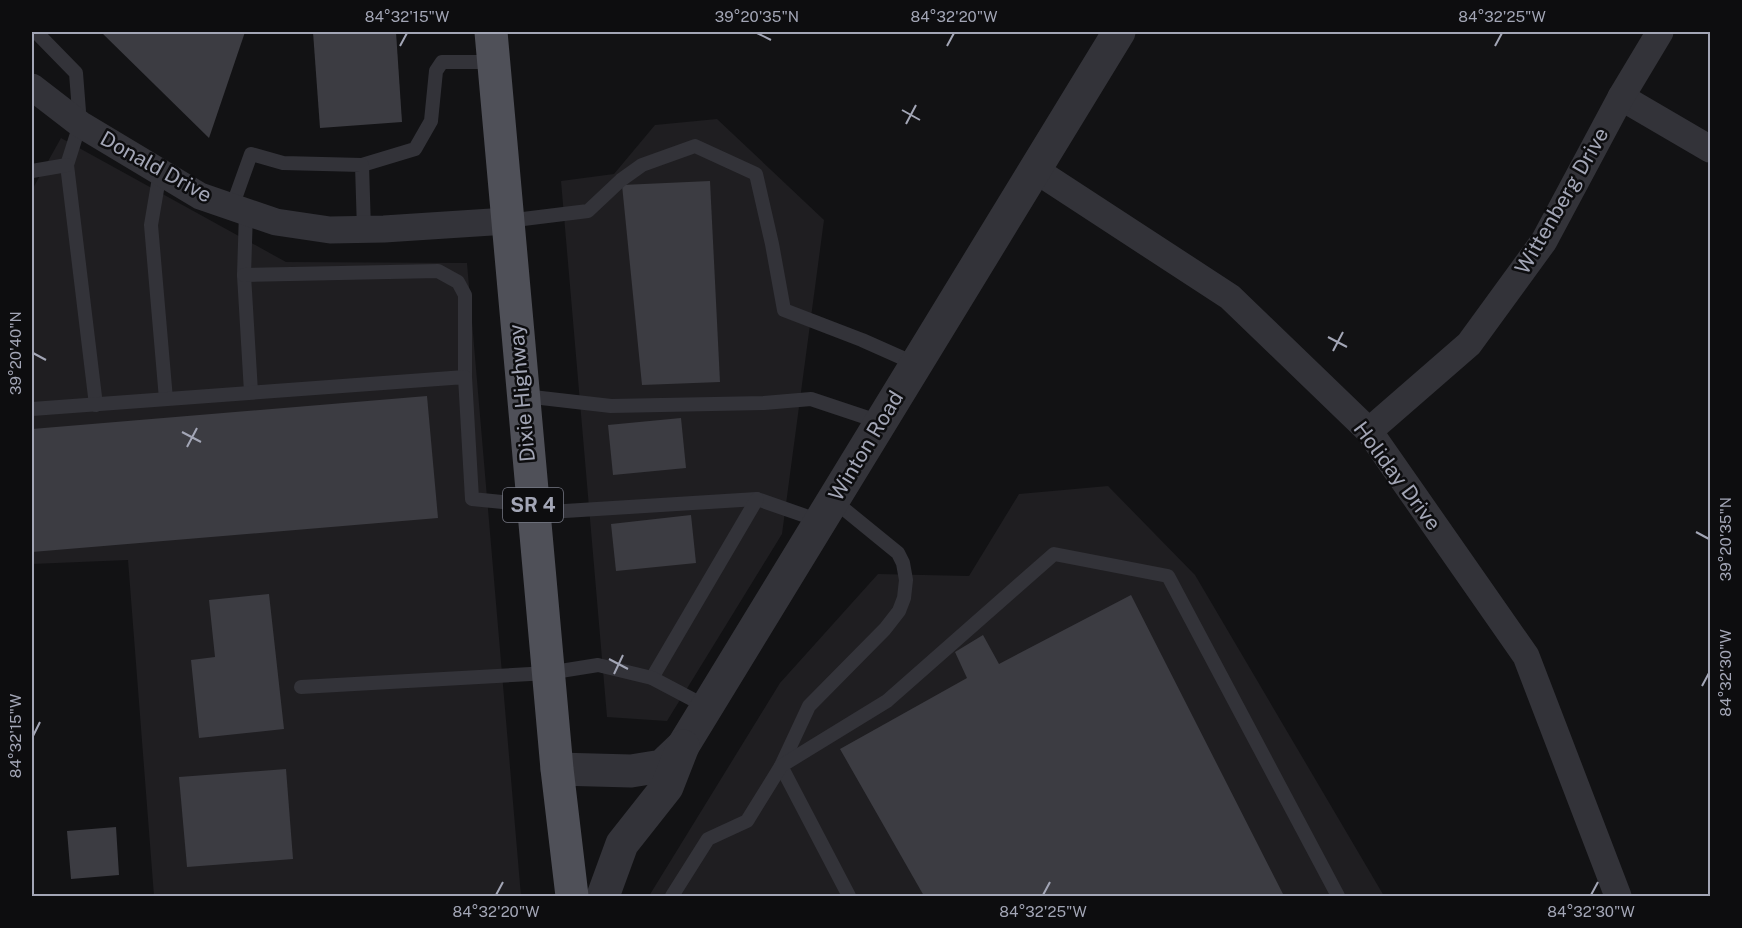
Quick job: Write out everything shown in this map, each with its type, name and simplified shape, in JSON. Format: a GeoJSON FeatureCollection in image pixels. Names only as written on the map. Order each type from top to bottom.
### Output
{"type":"FeatureCollection","features":[{"type":"Feature","properties":{"kind":"main road","name":"Dixie Highway"},"geometry":{"type":"LineString","coordinates":[[492,46],[557,769],[572,897]]}},
{"type":"Feature","properties":{"kind":"street","name":"Winton Road"},"geometry":{"type":"LineString","coordinates":[[557,769],[632,771],[662,766],[682,746],[1119,32]]}},
{"type":"Feature","properties":{"kind":"street","name":"Wittenberg Drive"},"geometry":{"type":"LineString","coordinates":[[1369,431],[1470,344],[1544,241],[1621,97],[1660,32]]}},
{"type":"Feature","properties":{"kind":"street","name":"Donald Drive"},"geometry":{"type":"LineString","coordinates":[[32,87],[80,124],[200,196],[276,222],[330,230],[364,230],[507,221]]}},
{"type":"Feature","properties":{"kind":"street"},"geometry":{"type":"LineString","coordinates":[[1621,97],[1710,149]]}},
{"type":"Feature","properties":{"kind":"street","name":"Holiday Drive"},"geometry":{"type":"LineString","coordinates":[[1034,169],[1230,297],[1369,431],[1526,656],[1617,897]]}},
{"type":"Feature","properties":{"kind":"street"},"geometry":{"type":"LineString","coordinates":[[603,897],[622,844],[667,787],[682,746]]}},
{"type":"Feature","properties":{"kind":"lane"},"geometry":{"type":"LineString","coordinates":[[36,32],[76,73],[80,124],[67,165],[96,405]]}},
{"type":"Feature","properties":{"kind":"lane"},"geometry":{"type":"LineString","coordinates":[[251,392],[239,209],[251,154],[284,163],[362,165],[415,149],[430,122],[436,71],[442,62],[492,46]]}},
{"type":"Feature","properties":{"kind":"lane"},"geometry":{"type":"LineString","coordinates":[[507,221],[588,211],[621,180],[642,165],[695,146],[756,174],[784,310],[916,364]]}},
{"type":"Feature","properties":{"kind":"lane"},"geometry":{"type":"LineString","coordinates":[[32,171],[67,165]]}},
{"type":"Feature","properties":{"kind":"lane"},"geometry":{"type":"LineString","coordinates":[[362,165],[364,230]]}},
{"type":"Feature","properties":{"kind":"lane"},"geometry":{"type":"LineString","coordinates":[[160,172],[151,225],[166,399]]}},
{"type":"Feature","properties":{"kind":"lane"},"geometry":{"type":"LineString","coordinates":[[244,275],[438,271],[458,282],[465,295],[465,377],[472,499],[533,509],[758,499],[827,510],[898,553],[903,563],[906,580],[904,598],[899,611],[885,629],[809,706],[781,766],[747,821],[708,839],[672,897]]}},
{"type":"Feature","properties":{"kind":"lane"},"geometry":{"type":"LineString","coordinates":[[32,410],[465,377]]}},
{"type":"Feature","properties":{"kind":"lane"},"geometry":{"type":"LineString","coordinates":[[523,395],[611,406],[764,403],[811,399],[880,422]]}},
{"type":"Feature","properties":{"kind":"lane"},"geometry":{"type":"LineString","coordinates":[[652,678],[758,499]]}},
{"type":"Feature","properties":{"kind":"lane"},"geometry":{"type":"LineString","coordinates":[[781,766],[887,701],[1054,554],[1168,576],[1338,897]]}},
{"type":"Feature","properties":{"kind":"lane"},"geometry":{"type":"LineString","coordinates":[[301,687],[548,673],[598,665],[652,678],[707,707]]}},
{"type":"Feature","properties":{"kind":"lane"},"geometry":{"type":"LineString","coordinates":[[781,766],[849,897]]}},
{"type":"Feature","properties":{"kind":"shaded area"},"geometry":{"type":"Polygon","coordinates":[[[717,119],[824,220],[782,534],[667,721],[607,717],[561,181],[614,174],[655,125],[717,119]]]}},
{"type":"Feature","properties":{"kind":"shaded area"},"geometry":{"type":"Polygon","coordinates":[[[61,138],[286,262],[467,263],[521,896],[269,896],[268,894],[154,896],[128,560],[32,564],[32,190],[61,138]]]}},
{"type":"Feature","properties":{"kind":"shaded area"},"geometry":{"type":"Polygon","coordinates":[[[1108,486],[1195,575],[1384,896],[649,896],[780,683],[878,574],[969,576],[1019,494],[1108,486]]]}},
{"type":"Feature","properties":{"kind":"building"},"geometry":{"type":"Polygon","coordinates":[[[101,32],[245,32],[209,138],[101,32]]]}},
{"type":"Feature","properties":{"kind":"building"},"geometry":{"type":"Polygon","coordinates":[[[313,32],[396,32],[402,122],[320,128],[313,32]]]}},
{"type":"Feature","properties":{"kind":"building"},"geometry":{"type":"Polygon","coordinates":[[[710,181],[720,382],[642,385],[622,185],[710,181]]]}},
{"type":"Feature","properties":{"kind":"building"},"geometry":{"type":"Polygon","coordinates":[[[427,396],[438,518],[32,552],[32,429],[427,396]]]}},
{"type":"Feature","properties":{"kind":"building"},"geometry":{"type":"Polygon","coordinates":[[[681,418],[686,468],[613,475],[608,425],[681,418]]]}},
{"type":"Feature","properties":{"kind":"building"},"geometry":{"type":"Polygon","coordinates":[[[691,515],[696,563],[616,571],[611,524],[691,515]]]}},
{"type":"Feature","properties":{"kind":"building"},"geometry":{"type":"Polygon","coordinates":[[[269,594],[284,729],[199,738],[191,660],[215,657],[209,600],[269,594]]]}},
{"type":"Feature","properties":{"kind":"building"},"geometry":{"type":"Polygon","coordinates":[[[1131,595],[1284,896],[924,896],[840,749],[967,678],[955,652],[983,635],[999,664],[1131,595]]]}},
{"type":"Feature","properties":{"kind":"building"},"geometry":{"type":"Polygon","coordinates":[[[286,769],[293,859],[187,867],[179,777],[286,769]]]}},
{"type":"Feature","properties":{"kind":"building"},"geometry":{"type":"Polygon","coordinates":[[[116,827],[119,875],[71,879],[67,831],[116,827]]]}}]}
